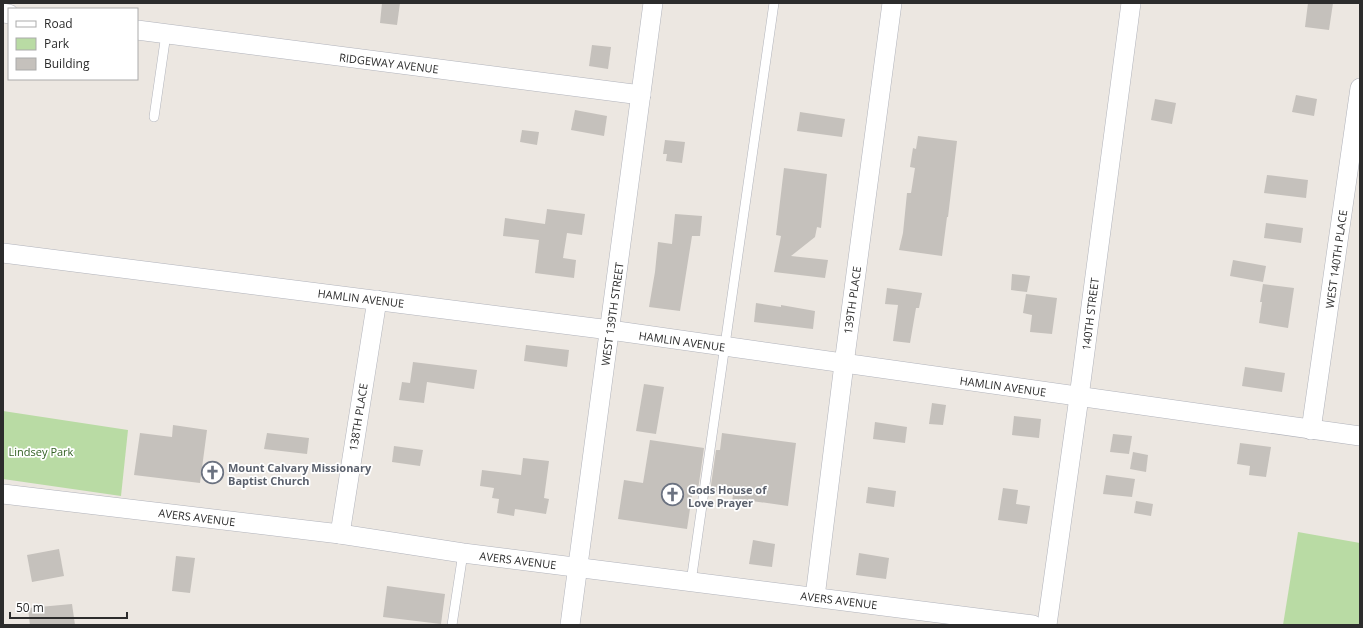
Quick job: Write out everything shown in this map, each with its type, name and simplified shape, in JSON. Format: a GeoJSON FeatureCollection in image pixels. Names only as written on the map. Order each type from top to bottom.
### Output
{"type":"FeatureCollection","features":[{"type":"Feature","properties":{"kind":"street","name":"WEST 139TH STREET"},"geometry":{"type":"LineString","coordinates":[[570,625],[653,3]]}},
{"type":"Feature","properties":{"kind":"street","name":"139TH PLACE"},"geometry":{"type":"LineString","coordinates":[[815,597],[892,3]]}},
{"type":"Feature","properties":{"kind":"street","name":"140TH STREET"},"geometry":{"type":"LineString","coordinates":[[1047,625],[1080,397],[1131,3]]}},
{"type":"Feature","properties":{"kind":"street","name":"RIDGEWAY AVENUE"},"geometry":{"type":"LineString","coordinates":[[138,30],[641,95]]}},
{"type":"Feature","properties":{"kind":"street","name":"WEST 140TH PLACE"},"geometry":{"type":"LineString","coordinates":[[1311,430],[1360,88]]}},
{"type":"Feature","properties":{"kind":"street","name":"HAMLIN AVENUE"},"geometry":{"type":"LineString","coordinates":[[3,253],[610,330],[1360,436]]}},
{"type":"Feature","properties":{"kind":"street","name":"138TH PLACE"},"geometry":{"type":"LineString","coordinates":[[340,534],[377,300]]}},
{"type":"Feature","properties":{"kind":"street","name":"AVERS AVENUE"},"geometry":{"type":"LineString","coordinates":[[3,494],[340,534],[463,553],[1033,625]]}},
{"type":"Feature","properties":{"kind":"lane"},"geometry":{"type":"LineString","coordinates":[[691,582],[774,3]]}},
{"type":"Feature","properties":{"kind":"lane"},"geometry":{"type":"LineString","coordinates":[[154,117],[166,34]]}},
{"type":"Feature","properties":{"kind":"lane"},"geometry":{"type":"LineString","coordinates":[[452,625],[463,553]]}},
{"type":"Feature","properties":{"kind":"green space","name":"Lindsey Park"},"geometry":{"type":"Polygon","coordinates":[[[3,411],[128,430],[121,496],[3,479],[3,411]]]}},
{"type":"Feature","properties":{"kind":"green space"},"geometry":{"type":"Polygon","coordinates":[[[1298,532],[1360,543],[1360,625],[1283,625],[1298,532]]]}},
{"type":"Feature","properties":{"kind":"building"},"geometry":{"type":"Polygon","coordinates":[[[382,3],[400,3],[397,25],[380,23],[382,3]]]}},
{"type":"Feature","properties":{"kind":"building"},"geometry":{"type":"Polygon","coordinates":[[[1308,3],[1333,3],[1329,30],[1305,27],[1308,3]]]}},
{"type":"Feature","properties":{"kind":"building"},"geometry":{"type":"Polygon","coordinates":[[[592,45],[611,47],[608,69],[589,66],[592,45]]]}},
{"type":"Feature","properties":{"kind":"building"},"geometry":{"type":"Polygon","coordinates":[[[1296,95],[1317,99],[1314,116],[1292,112],[1296,95]]]}},
{"type":"Feature","properties":{"kind":"building"},"geometry":{"type":"Polygon","coordinates":[[[1155,99],[1176,103],[1172,124],[1151,120],[1155,99]]]}},
{"type":"Feature","properties":{"kind":"building"},"geometry":{"type":"Polygon","coordinates":[[[575,110],[607,116],[604,136],[571,130],[575,110]]]}},
{"type":"Feature","properties":{"kind":"building"},"geometry":{"type":"Polygon","coordinates":[[[800,112],[845,119],[842,137],[797,131],[800,112]]]}},
{"type":"Feature","properties":{"kind":"building"},"geometry":{"type":"Polygon","coordinates":[[[522,130],[539,132],[537,145],[520,142],[522,130]]]}},
{"type":"Feature","properties":{"kind":"building"},"geometry":{"type":"Polygon","coordinates":[[[918,136],[957,141],[942,256],[899,250],[903,233],[907,193],[911,193],[915,168],[910,167],[913,148],[916,149],[918,136]]]}},
{"type":"Feature","properties":{"kind":"building"},"geometry":{"type":"Polygon","coordinates":[[[665,140],[685,142],[682,163],[666,161],[667,154],[663,154],[665,140]]]}},
{"type":"Feature","properties":{"kind":"building"},"geometry":{"type":"Polygon","coordinates":[[[784,168],[827,174],[821,228],[817,227],[815,237],[791,256],[828,260],[825,278],[774,272],[781,236],[776,235],[784,168]]]}},
{"type":"Feature","properties":{"kind":"building"},"geometry":{"type":"Polygon","coordinates":[[[1267,175],[1308,180],[1306,198],[1264,193],[1267,175]]]}},
{"type":"Feature","properties":{"kind":"building"},"geometry":{"type":"Polygon","coordinates":[[[547,209],[585,214],[582,235],[567,233],[563,258],[576,260],[574,278],[535,273],[539,240],[503,236],[505,218],[545,224],[547,209]]]}},
{"type":"Feature","properties":{"kind":"building"},"geometry":{"type":"Polygon","coordinates":[[[675,214],[702,216],[700,236],[692,236],[680,311],[649,307],[658,242],[672,244],[675,214]]]}},
{"type":"Feature","properties":{"kind":"building"},"geometry":{"type":"Polygon","coordinates":[[[1266,223],[1303,228],[1301,243],[1264,238],[1266,223]]]}},
{"type":"Feature","properties":{"kind":"building"},"geometry":{"type":"Polygon","coordinates":[[[1233,260],[1266,266],[1263,282],[1230,276],[1233,260]]]}},
{"type":"Feature","properties":{"kind":"building"},"geometry":{"type":"Polygon","coordinates":[[[1012,274],[1030,276],[1027,292],[1011,290],[1012,274]]]}},
{"type":"Feature","properties":{"kind":"building"},"geometry":{"type":"Polygon","coordinates":[[[1263,284],[1294,288],[1288,328],[1259,323],[1263,284]]]}},
{"type":"Feature","properties":{"kind":"building"},"geometry":{"type":"Polygon","coordinates":[[[887,288],[922,293],[919,308],[916,308],[910,343],[893,341],[898,305],[885,304],[887,288]]]}},
{"type":"Feature","properties":{"kind":"building"},"geometry":{"type":"Polygon","coordinates":[[[1026,294],[1057,298],[1052,334],[1030,332],[1032,315],[1023,313],[1026,294]]]}},
{"type":"Feature","properties":{"kind":"building"},"geometry":{"type":"Polygon","coordinates":[[[756,303],[781,307],[781,305],[815,311],[813,329],[754,322],[756,303]]]}},
{"type":"Feature","properties":{"kind":"building"},"geometry":{"type":"Polygon","coordinates":[[[526,345],[569,350],[567,367],[524,361],[526,345]]]}},
{"type":"Feature","properties":{"kind":"building"},"geometry":{"type":"Polygon","coordinates":[[[413,362],[477,370],[474,389],[427,382],[424,403],[399,400],[402,382],[410,383],[413,362]]]}},
{"type":"Feature","properties":{"kind":"building"},"geometry":{"type":"Polygon","coordinates":[[[1245,367],[1285,373],[1282,392],[1242,386],[1245,367]]]}},
{"type":"Feature","properties":{"kind":"building"},"geometry":{"type":"Polygon","coordinates":[[[644,384],[664,387],[656,434],[636,431],[644,384]]]}},
{"type":"Feature","properties":{"kind":"building"},"geometry":{"type":"Polygon","coordinates":[[[932,403],[946,405],[943,425],[929,424],[932,403]]]}},
{"type":"Feature","properties":{"kind":"building"},"geometry":{"type":"Polygon","coordinates":[[[1014,416],[1041,419],[1039,438],[1012,435],[1014,416]]]}},
{"type":"Feature","properties":{"kind":"building"},"geometry":{"type":"Polygon","coordinates":[[[875,422],[907,427],[905,443],[873,439],[875,422]]]}},
{"type":"Feature","properties":{"kind":"building"},"geometry":{"type":"Polygon","coordinates":[[[173,425],[207,430],[200,483],[134,475],[140,433],[172,437],[173,425]]]}},
{"type":"Feature","properties":{"kind":"building"},"geometry":{"type":"Polygon","coordinates":[[[267,433],[309,438],[307,454],[264,449],[267,433]]]}},
{"type":"Feature","properties":{"kind":"building"},"geometry":{"type":"Polygon","coordinates":[[[722,433],[796,443],[788,506],[745,500],[744,503],[732,502],[733,495],[710,492],[716,450],[720,450],[722,433]]]}},
{"type":"Feature","properties":{"kind":"building"},"geometry":{"type":"Polygon","coordinates":[[[1113,434],[1132,436],[1129,454],[1110,452],[1113,434]]]}},
{"type":"Feature","properties":{"kind":"building"},"geometry":{"type":"Polygon","coordinates":[[[650,440],[704,448],[698,490],[693,489],[687,529],[618,519],[624,480],[643,483],[650,440]]]}},
{"type":"Feature","properties":{"kind":"building"},"geometry":{"type":"Polygon","coordinates":[[[1240,443],[1271,447],[1266,477],[1249,475],[1250,466],[1237,464],[1240,443]]]}},
{"type":"Feature","properties":{"kind":"building"},"geometry":{"type":"Polygon","coordinates":[[[394,446],[423,450],[420,466],[392,462],[394,446]]]}},
{"type":"Feature","properties":{"kind":"building"},"geometry":{"type":"Polygon","coordinates":[[[1133,452],[1148,455],[1146,472],[1130,469],[1133,452]]]}},
{"type":"Feature","properties":{"kind":"building"},"geometry":{"type":"Polygon","coordinates":[[[523,458],[549,461],[544,498],[549,499],[546,514],[515,509],[514,516],[497,513],[499,499],[492,498],[494,488],[480,486],[482,470],[521,475],[523,458]]]}},
{"type":"Feature","properties":{"kind":"building"},"geometry":{"type":"Polygon","coordinates":[[[1106,475],[1135,479],[1132,497],[1103,494],[1106,475]]]}},
{"type":"Feature","properties":{"kind":"building"},"geometry":{"type":"Polygon","coordinates":[[[868,487],[896,491],[894,507],[866,503],[868,487]]]}},
{"type":"Feature","properties":{"kind":"building"},"geometry":{"type":"Polygon","coordinates":[[[1003,488],[1018,490],[1016,504],[1030,506],[1027,524],[998,520],[1003,488]]]}},
{"type":"Feature","properties":{"kind":"building"},"geometry":{"type":"Polygon","coordinates":[[[1136,501],[1153,504],[1151,516],[1134,513],[1136,501]]]}},
{"type":"Feature","properties":{"kind":"building"},"geometry":{"type":"Polygon","coordinates":[[[753,540],[775,544],[772,567],[749,564],[753,540]]]}},
{"type":"Feature","properties":{"kind":"building"},"geometry":{"type":"Polygon","coordinates":[[[59,549],[64,576],[32,582],[27,555],[59,549]]]}},
{"type":"Feature","properties":{"kind":"building"},"geometry":{"type":"Polygon","coordinates":[[[859,553],[889,558],[886,579],[856,575],[859,553]]]}},
{"type":"Feature","properties":{"kind":"building"},"geometry":{"type":"Polygon","coordinates":[[[176,556],[195,558],[190,593],[172,591],[176,556]]]}},
{"type":"Feature","properties":{"kind":"building"},"geometry":{"type":"Polygon","coordinates":[[[387,586],[445,594],[441,624],[383,617],[387,586]]]}},
{"type":"Feature","properties":{"kind":"building"},"geometry":{"type":"Polygon","coordinates":[[[72,604],[75,625],[30,625],[28,608],[72,604]]]}},
{"type":"Feature","properties":{"kind":"place","name":"Mount Calvary Missionary Baptist Church"},"geometry":{"type":"Point","coordinates":[212,473]}},
{"type":"Feature","properties":{"kind":"place","name":"Gods House of Love Prayer"},"geometry":{"type":"Point","coordinates":[672,495]}}]}
